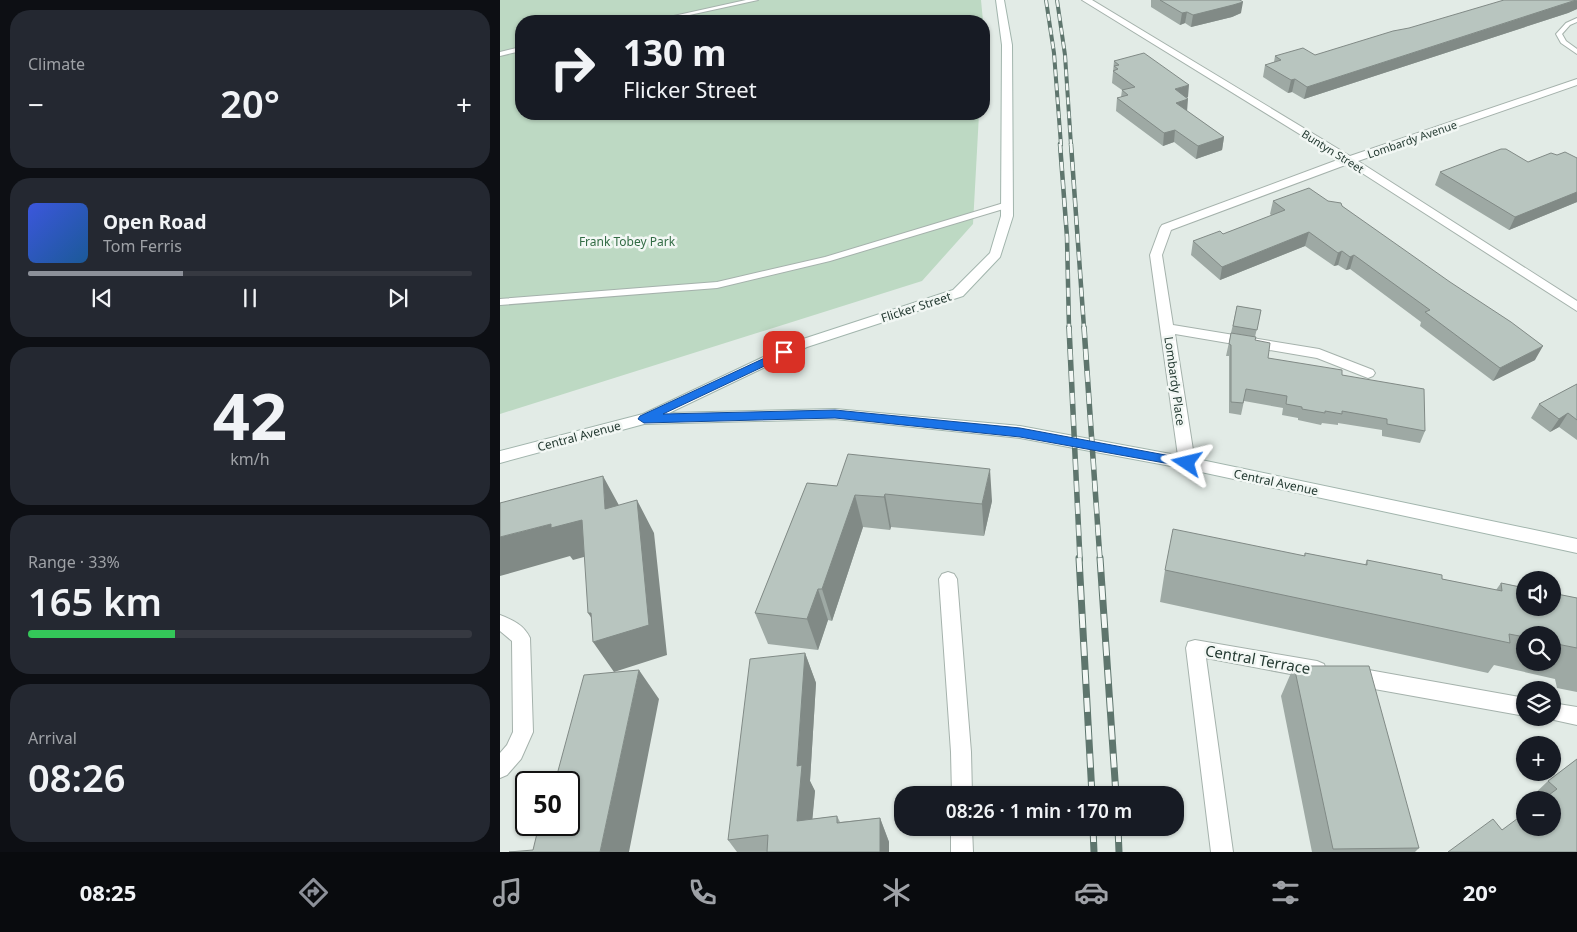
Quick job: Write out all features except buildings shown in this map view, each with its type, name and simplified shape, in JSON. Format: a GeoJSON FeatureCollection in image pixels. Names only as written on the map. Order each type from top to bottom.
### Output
{"type":"FeatureCollection","features":[{"type":"Feature","properties":{"kind":"street","name":"Flicker Street"},"geometry":{"type":"LineString","coordinates":[[644,419],[802,344],[958,293],[996,254],[1007,216],[1007,45],[1000,0]]}},
{"type":"Feature","properties":{"kind":"street","name":"Buntyn Street"},"geometry":{"type":"LineString","coordinates":[[1086,0],[1349,160],[1577,307]]}},
{"type":"Feature","properties":{"kind":"street","name":"Lombardy Avenue"},"geometry":{"type":"LineString","coordinates":[[1166,231],[1166,228],[1349,160],[1577,82]]}},
{"type":"Feature","properties":{"kind":"street","name":"Lombardy Place"},"geometry":{"type":"LineString","coordinates":[[1166,231],[1156,255],[1187,463]]}},
{"type":"Feature","properties":{"kind":"street","name":"Lombardy Place"},"geometry":{"type":"LineString","coordinates":[[1167,328],[1318,354],[1368,373]]}},
{"type":"Feature","properties":{"kind":"street","name":"Central Avenue"},"geometry":{"type":"LineString","coordinates":[[500,458],[644,419],[835,414],[1020,432],[1187,463],[1577,546]]}},
{"type":"Feature","properties":{"kind":"street"},"geometry":{"type":"LineString","coordinates":[[948,579],[962,752],[962,786]]}},
{"type":"Feature","properties":{"kind":"street"},"geometry":{"type":"LineString","coordinates":[[500,623],[510,627],[521,638],[523,732],[514,752],[500,768]]}},
{"type":"Feature","properties":{"kind":"street","name":"Central Terrace"},"geometry":{"type":"LineString","coordinates":[[1222,852],[1195,648],[1516,705]]}},
{"type":"Feature","properties":{"kind":"street"},"geometry":{"type":"LineString","coordinates":[[1561,713],[1577,716]]}},
{"type":"Feature","properties":{"kind":"street"},"geometry":{"type":"LineString","coordinates":[[962,836],[962,852]]}},
{"type":"Feature","properties":{"kind":"lane"},"geometry":{"type":"LineString","coordinates":[[683,15],[755,0]]}},
{"type":"Feature","properties":{"kind":"lane"},"geometry":{"type":"LineString","coordinates":[[1577,20],[1568,24],[1559,34],[1564,42],[1577,52]]}},
{"type":"Feature","properties":{"kind":"lane"},"geometry":{"type":"LineString","coordinates":[[500,54],[515,50]]}},
{"type":"Feature","properties":{"kind":"lane"},"geometry":{"type":"LineString","coordinates":[[500,302],[716,285],[827,259],[1007,205]]}},
{"type":"Feature","properties":{"kind":"green space","name":"Frank Tobey Park"},"geometry":{"type":"Polygon","coordinates":[[[500,0],[981,0],[982,15],[515,15],[515,120],[979,120],[973,224],[922,281],[500,414],[500,0]]]}},
{"type":"Feature","properties":{"kind":"railway"},"geometry":{"type":"LineString","coordinates":[[1046,0],[1054,53],[1061,145]]}},
{"type":"Feature","properties":{"kind":"railway"},"geometry":{"type":"LineString","coordinates":[[1057,0],[1065,55],[1071,145]]}},
{"type":"Feature","properties":{"kind":"railway"},"geometry":{"type":"LineString","coordinates":[[1060,144],[1067,237],[1069,328]]}},
{"type":"Feature","properties":{"kind":"railway"},"geometry":{"type":"LineString","coordinates":[[1071,144],[1084,328]]}},
{"type":"Feature","properties":{"kind":"railway"},"geometry":{"type":"LineString","coordinates":[[1069,327],[1080,560]]}},
{"type":"Feature","properties":{"kind":"railway"},"geometry":{"type":"LineString","coordinates":[[1084,327],[1100,560]]}},
{"type":"Feature","properties":{"kind":"railway"},"geometry":{"type":"LineString","coordinates":[[1079,558],[1092,786]]}},
{"type":"Feature","properties":{"kind":"railway"},"geometry":{"type":"LineString","coordinates":[[1100,558],[1115,786]]}},
{"type":"Feature","properties":{"kind":"railway"},"geometry":{"type":"LineString","coordinates":[[1093,836],[1094,852]]}},
{"type":"Feature","properties":{"kind":"railway"},"geometry":{"type":"LineString","coordinates":[[1118,836],[1119,852]]}},
{"type":"Feature","properties":{"kind":"route"},"geometry":{"type":"LineString","coordinates":[[784,352],[644,419],[835,414],[1020,432],[1187,463]]}}]}
